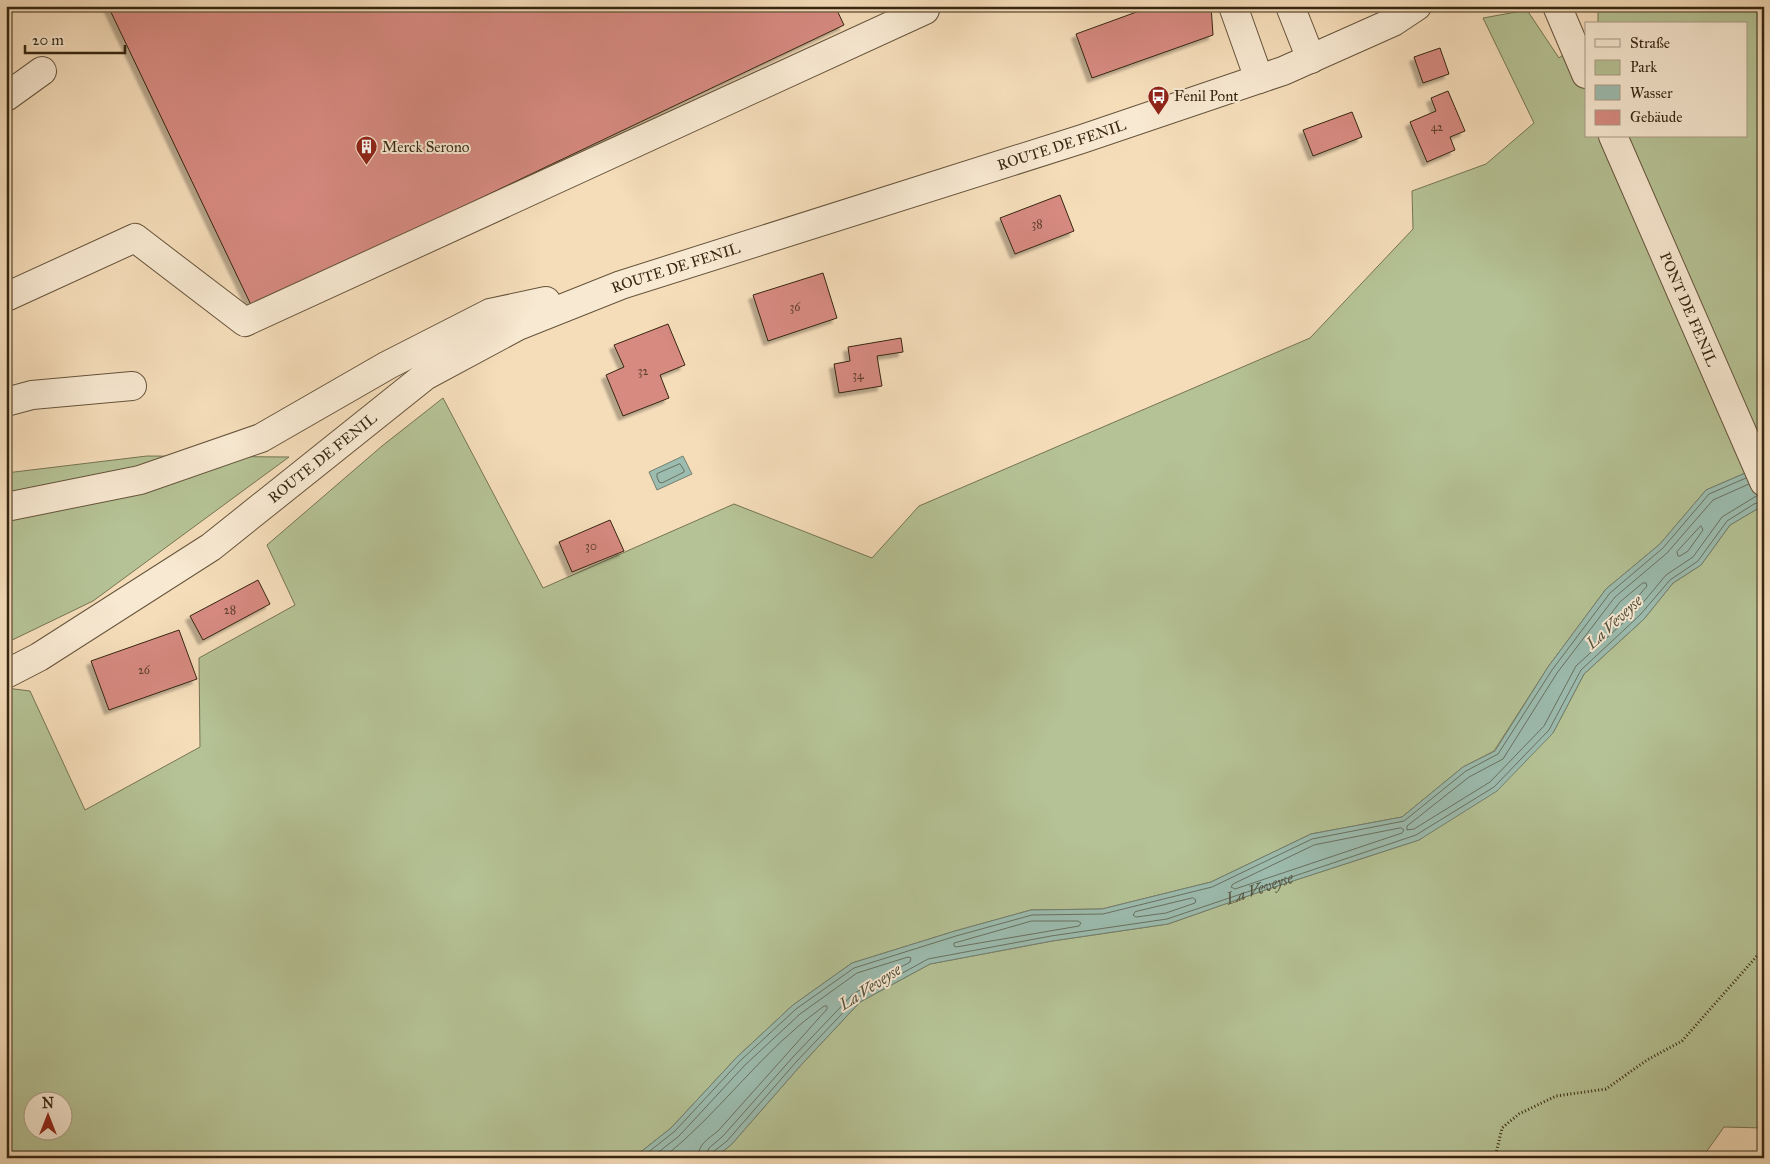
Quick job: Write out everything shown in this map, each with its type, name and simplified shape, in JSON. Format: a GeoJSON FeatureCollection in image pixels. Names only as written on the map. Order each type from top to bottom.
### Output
{"type":"FeatureCollection","features":[{"type":"Feature","properties":{"kind":"street"},"geometry":{"type":"LineString","coordinates":[[1234,6],[1259,79]]}},
{"type":"Feature","properties":{"kind":"street"},"geometry":{"type":"LineString","coordinates":[[1290,6],[1311,59]]}},
{"type":"Feature","properties":{"kind":"street","name":"ROUTE DE FENIL"},"geometry":{"type":"LineString","coordinates":[[6,674],[39,657],[211,547],[426,376],[518,326],[621,285],[1082,139],[1259,79],[1311,59],[1394,22],[1417,6]]}},
{"type":"Feature","properties":{"kind":"street"},"geometry":{"type":"LineString","coordinates":[[6,297],[135,238],[245,322],[928,8]]}},
{"type":"Feature","properties":{"kind":"street"},"geometry":{"type":"LineString","coordinates":[[1562,17],[1585,72]]}},
{"type":"Feature","properties":{"kind":"street"},"geometry":{"type":"LineString","coordinates":[[6,98],[42,71]]}},
{"type":"Feature","properties":{"kind":"street","name":"PONT DE FENIL"},"geometry":{"type":"LineString","coordinates":[[1614,138],[1764,482]]}},
{"type":"Feature","properties":{"kind":"street"},"geometry":{"type":"LineString","coordinates":[[6,507],[140,480],[261,438],[388,365],[490,313],[621,285]]}},
{"type":"Feature","properties":{"kind":"street"},"geometry":{"type":"LineString","coordinates":[[6,402],[32,395],[132,386]]}},
{"type":"Feature","properties":{"kind":"path"},"geometry":{"type":"LineString","coordinates":[[1495,1158],[1502,1128],[1519,1114],[1556,1096],[1606,1089],[1647,1060],[1682,1041],[1764,948]]}},
{"type":"Feature","properties":{"kind":"path"},"geometry":{"type":"LineString","coordinates":[[6,1155],[19,1158]]}},
{"type":"Feature","properties":{"kind":"green space"},"geometry":{"type":"Polygon","coordinates":[[[1598,6],[1764,6],[1764,465],[1706,490],[1660,544],[1606,589],[1548,667],[1494,751],[1463,767],[1402,817],[1311,834],[1211,882],[1102,909],[1031,910],[852,963],[793,1005],[737,1057],[671,1128],[633,1158],[6,1158],[6,688],[30,691],[85,810],[200,747],[199,658],[295,605],[267,545],[382,446],[443,398],[543,588],[734,504],[872,558],[919,506],[1310,338],[1413,229],[1412,191],[1486,164],[1534,123],[1483,18],[1527,10],[1559,58],[1585,38],[1585,138],[1748,138],[1748,22],[1598,22],[1598,6]]]}},
{"type":"Feature","properties":{"kind":"green space"},"geometry":{"type":"Polygon","coordinates":[[[147,456],[289,457],[93,601],[6,643],[6,473],[147,456]]]}},
{"type":"Feature","properties":{"kind":"green space"},"geometry":{"type":"Polygon","coordinates":[[[1764,505],[1764,1128],[1724,1127],[1702,1158],[714,1158],[731,1145],[801,1065],[860,1002],[930,964],[1052,941],[1168,924],[1419,840],[1553,733],[1584,674],[1644,619],[1673,583],[1701,565],[1730,525],[1764,505]]]}},
{"type":"Feature","properties":{"kind":"water"},"geometry":{"type":"Polygon","coordinates":[[[683,456],[692,474],[657,490],[649,472],[683,456]]]}},
{"type":"Feature","properties":{"kind":"water","name":"La Veveyse"},"geometry":{"type":"Polygon","coordinates":[[[1764,465],[1764,505],[1730,525],[1701,565],[1673,583],[1644,619],[1584,674],[1553,733],[1497,791],[1419,840],[1168,924],[1052,941],[930,964],[860,1002],[801,1065],[731,1145],[714,1158],[633,1158],[671,1128],[737,1057],[793,1005],[852,963],[1031,910],[1102,909],[1211,882],[1311,834],[1402,817],[1463,767],[1495,751],[1548,667],[1606,589],[1660,544],[1706,490],[1764,465]]]}},
{"type":"Feature","properties":{"kind":"building","name":"Merck Serono"},"geometry":{"type":"Polygon","coordinates":[[[108,6],[835,6],[844,25],[252,307],[108,6]]]}},
{"type":"Feature","properties":{"kind":"building"},"geometry":{"type":"Polygon","coordinates":[[[1153,6],[1211,6],[1213,35],[1092,78],[1076,34],[1153,6]]]}},
{"type":"Feature","properties":{"kind":"building"},"geometry":{"type":"Polygon","coordinates":[[[1440,48],[1449,74],[1423,83],[1414,57],[1440,48]]]}},
{"type":"Feature","properties":{"kind":"building"},"geometry":{"type":"Polygon","coordinates":[[[1448,91],[1465,131],[1450,137],[1455,150],[1427,162],[1410,122],[1436,111],[1431,98],[1448,91]]]}},
{"type":"Feature","properties":{"kind":"building"},"geometry":{"type":"Polygon","coordinates":[[[1352,112],[1362,137],[1313,156],[1303,130],[1352,112]]]}},
{"type":"Feature","properties":{"kind":"building"},"geometry":{"type":"Polygon","coordinates":[[[1060,195],[1074,231],[1015,254],[1000,218],[1060,195]]]}},
{"type":"Feature","properties":{"kind":"building"},"geometry":{"type":"Polygon","coordinates":[[[823,273],[837,318],[768,341],[753,295],[823,273]]]}},
{"type":"Feature","properties":{"kind":"building"},"geometry":{"type":"Polygon","coordinates":[[[668,324],[685,365],[660,375],[669,398],[623,416],[606,375],[624,367],[614,345],[668,324]]]}},
{"type":"Feature","properties":{"kind":"building"},"geometry":{"type":"Polygon","coordinates":[[[901,338],[903,352],[877,356],[882,386],[839,393],[834,364],[850,361],[848,347],[901,338]]]}},
{"type":"Feature","properties":{"kind":"building"},"geometry":{"type":"Polygon","coordinates":[[[610,520],[624,551],[572,572],[559,542],[610,520]]]}},
{"type":"Feature","properties":{"kind":"building"},"geometry":{"type":"Polygon","coordinates":[[[258,580],[270,604],[203,640],[190,616],[258,580]]]}},
{"type":"Feature","properties":{"kind":"building"},"geometry":{"type":"Polygon","coordinates":[[[179,630],[197,679],[109,710],[91,661],[179,630]]]}},
{"type":"Feature","properties":{"kind":"place","name":"Fenil Pont"},"geometry":{"type":"Point","coordinates":[1158,115]}},
{"type":"Feature","properties":{"kind":"place","name":"Merck Serono"},"geometry":{"type":"Point","coordinates":[366,166]}}]}
